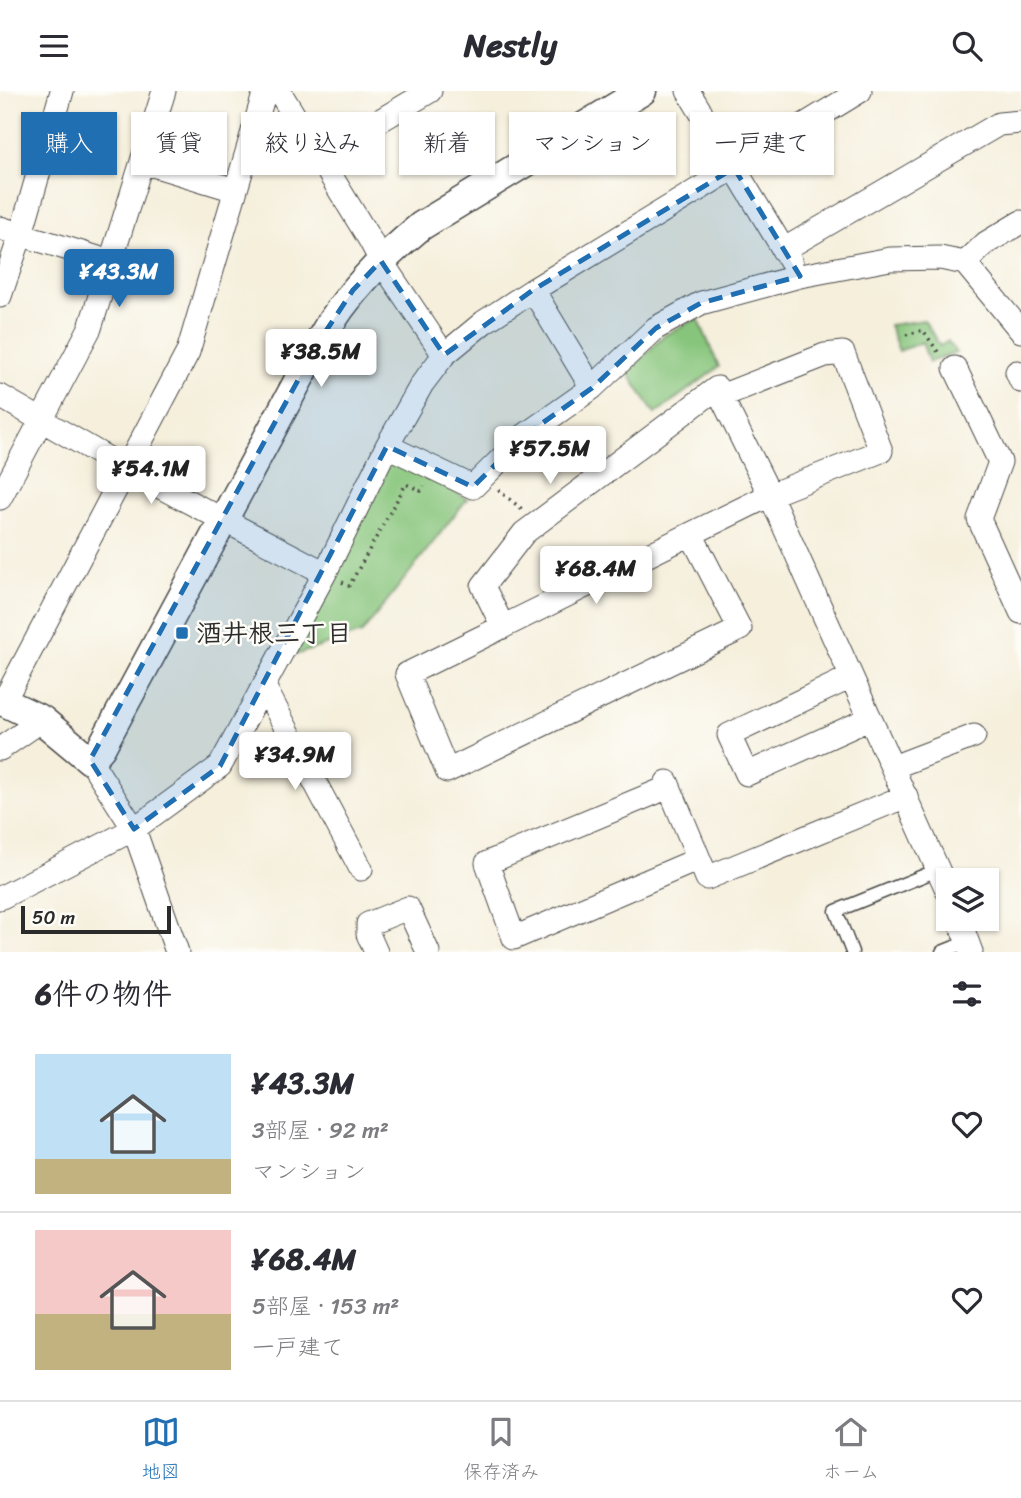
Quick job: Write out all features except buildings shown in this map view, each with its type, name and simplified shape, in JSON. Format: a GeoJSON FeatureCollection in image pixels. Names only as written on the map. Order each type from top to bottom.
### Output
{"type":"FeatureCollection","features":[{"type":"Feature","properties":{"kind":"street"},"geometry":{"type":"LineString","coordinates":[[0,296],[10,231],[61,91]]}},
{"type":"Feature","properties":{"kind":"street"},"geometry":{"type":"LineString","coordinates":[[158,112],[164,91]]}},
{"type":"Feature","properties":{"kind":"street"},"geometry":{"type":"LineString","coordinates":[[177,952],[134,829],[90,760],[42,720],[2,700],[188,352],[265,91]]}},
{"type":"Feature","properties":{"kind":"street"},"geometry":{"type":"LineString","coordinates":[[279,91],[292,112]]}},
{"type":"Feature","properties":{"kind":"street"},"geometry":{"type":"LineString","coordinates":[[385,118],[430,91]]}},
{"type":"Feature","properties":{"kind":"street"},"geometry":{"type":"LineString","coordinates":[[90,760],[101,748],[332,317],[353,290],[421,226],[642,91]]}},
{"type":"Feature","properties":{"kind":"street"},"geometry":{"type":"LineString","coordinates":[[688,91],[701,112]]}},
{"type":"Feature","properties":{"kind":"street"},"geometry":{"type":"LineString","coordinates":[[826,112],[860,91]]}},
{"type":"Feature","properties":{"kind":"street"},"geometry":{"type":"LineString","coordinates":[[783,250],[999,124],[1021,122]]}},
{"type":"Feature","properties":{"kind":"street"},"geometry":{"type":"LineString","coordinates":[[0,498],[90,328],[139,175]]}},
{"type":"Feature","properties":{"kind":"street"},"geometry":{"type":"LineString","coordinates":[[184,175],[235,191]]}},
{"type":"Feature","properties":{"kind":"street"},"geometry":{"type":"LineString","coordinates":[[331,175],[381,261],[444,355]]}},
{"type":"Feature","properties":{"kind":"street"},"geometry":{"type":"LineString","coordinates":[[0,898],[134,829],[220,767],[325,573],[387,446],[422,384],[444,355],[484,322],[723,175]]}},
{"type":"Feature","properties":{"kind":"street"},"geometry":{"type":"LineString","coordinates":[[738,175],[800,276]]}},
{"type":"Feature","properties":{"kind":"street"},"geometry":{"type":"LineString","coordinates":[[965,263],[986,243],[1021,222]]}},
{"type":"Feature","properties":{"kind":"street"},"geometry":{"type":"LineString","coordinates":[[10,231],[111,262]]}},
{"type":"Feature","properties":{"kind":"street"},"geometry":{"type":"LineString","coordinates":[[387,446],[473,487],[524,436],[593,388],[656,328],[701,303],[800,276],[890,259],[940,258],[965,263],[1021,331]]}},
{"type":"Feature","properties":{"kind":"street"},"geometry":{"type":"LineString","coordinates":[[533,291],[593,388]]}},
{"type":"Feature","properties":{"kind":"street"},"geometry":{"type":"LineString","coordinates":[[691,534],[740,629],[447,771],[407,674],[770,495],[881,451],[843,353],[825,355],[721,396]]}},
{"type":"Feature","properties":{"kind":"street"},"geometry":{"type":"LineString","coordinates":[[955,368],[1000,462],[979,519],[1021,612]]}},
{"type":"Feature","properties":{"kind":"street"},"geometry":{"type":"LineString","coordinates":[[503,627],[482,586],[524,533],[717,388],[770,495],[869,719],[940,868]]}},
{"type":"Feature","properties":{"kind":"street"},"geometry":{"type":"LineString","coordinates":[[0,396],[126,469],[325,573]]}},
{"type":"Feature","properties":{"kind":"street"},"geometry":{"type":"LineString","coordinates":[[850,677],[729,735],[747,774],[869,719]]}},
{"type":"Feature","properties":{"kind":"street"},"geometry":{"type":"LineString","coordinates":[[262,688],[342,811],[360,869]]}},
{"type":"Feature","properties":{"kind":"street"},"geometry":{"type":"LineString","coordinates":[[0,749],[42,720]]}},
{"type":"Feature","properties":{"kind":"street"},"geometry":{"type":"LineString","coordinates":[[893,767],[974,736]]}},
{"type":"Feature","properties":{"kind":"street"},"geometry":{"type":"LineString","coordinates":[[699,859],[514,937],[487,863],[668,784],[707,878],[906,796]]}},
{"type":"Feature","properties":{"kind":"street"},"geometry":{"type":"LineString","coordinates":[[376,952],[368,934],[368,924],[408,908],[428,952]]}},
{"type":"Feature","properties":{"kind":"lane"},"geometry":{"type":"LineString","coordinates":[[852,952],[836,911],[936,871]]}},
{"type":"Feature","properties":{"kind":"lane"},"geometry":{"type":"LineString","coordinates":[[942,952],[969,947]]}},
{"type":"Feature","properties":{"kind":"path"},"geometry":{"type":"LineString","coordinates":[[906,335],[923,330],[939,355],[955,368]]}},
{"type":"Feature","properties":{"kind":"path"},"geometry":{"type":"LineString","coordinates":[[349,586],[406,484],[421,491],[435,469]]}},
{"type":"Feature","properties":{"kind":"highlighted area"},"geometry":{"type":"Polygon","coordinates":[[[734,168],[800,276],[701,303],[656,328],[592,388],[524,436],[473,487],[387,446],[220,766],[134,829],[90,760],[320,340],[353,290],[381,261],[444,355],[533,290],[734,168]]]}},
{"type":"Feature","properties":{"kind":"green space"},"geometry":{"type":"Polygon","coordinates":[[[698,318],[719,367],[655,414],[628,373],[663,336],[698,318]]]}},
{"type":"Feature","properties":{"kind":"green space"},"geometry":{"type":"Polygon","coordinates":[[[924,320],[940,346],[948,341],[956,353],[929,362],[922,342],[899,351],[889,325],[924,320]]]}},
{"type":"Feature","properties":{"kind":"green space"},"geometry":{"type":"Polygon","coordinates":[[[395,458],[467,499],[362,633],[289,657],[389,461],[395,458]]]}},
{"type":"Feature","properties":{"kind":"place","name":"酒井根三丁目"},"geometry":{"type":"Point","coordinates":[182,633]}}]}
